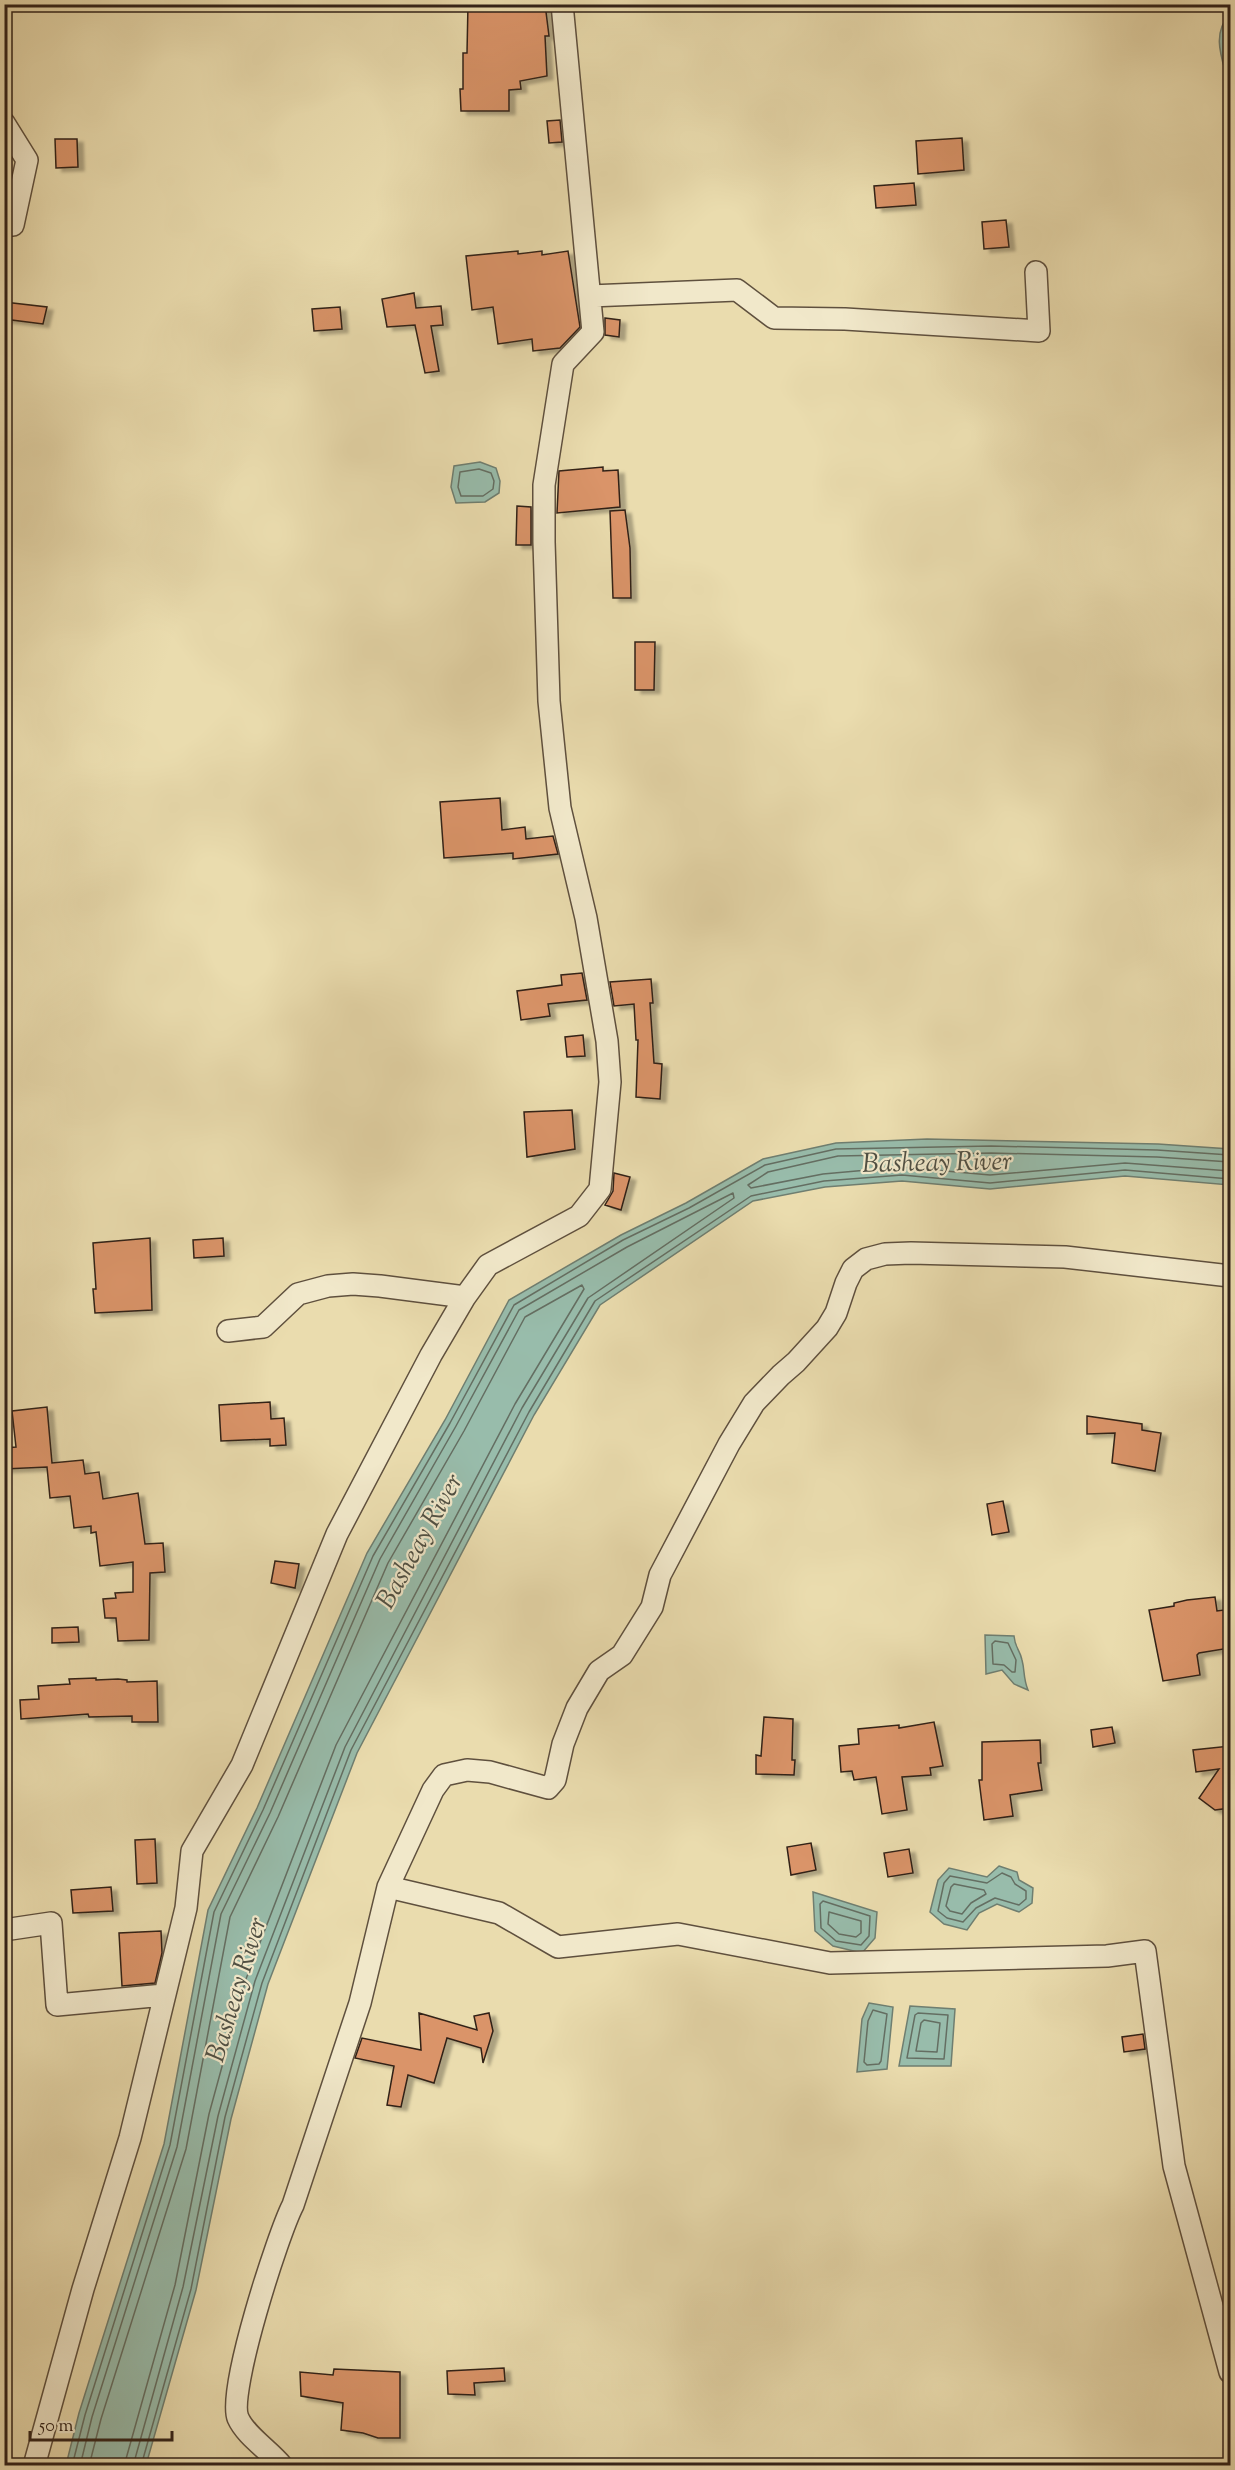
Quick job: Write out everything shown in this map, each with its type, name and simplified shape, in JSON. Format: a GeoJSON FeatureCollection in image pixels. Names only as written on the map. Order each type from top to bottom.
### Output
{"type":"FeatureCollection","features":[{"type":"Feature","properties":{"kind":"street"},"geometry":{"type":"LineString","coordinates":[[34,2466],[83,2289],[130,2138],[186,1908],[192,1851],[242,1765],[337,1534],[431,1355],[465,1297],[488,1265],[579,1216],[600,1189],[610,1082],[607,1041],[586,918],[560,808],[549,701],[544,484],[563,364],[593,332],[562,4]]}},
{"type":"Feature","properties":{"kind":"street"},"geometry":{"type":"LineString","coordinates":[[4,123],[27,160],[13,225],[4,224]]}},
{"type":"Feature","properties":{"kind":"street"},"geometry":{"type":"LineString","coordinates":[[590,296],[737,290],[774,318],[844,319],[1039,331],[1036,272]]}},
{"type":"Feature","properties":{"kind":"street"},"geometry":{"type":"LineString","coordinates":[[282,2466],[238,2418],[236,2409],[240,2378],[284,2222],[293,2205],[360,2003],[388,1887],[433,1790],[444,1775],[467,1770],[490,1772],[548,1788],[555,1780],[563,1744],[577,1708],[599,1671],[622,1655],[652,1607],[660,1575],[729,1444],[754,1403],[827,1328],[836,1313],[846,1283],[854,1269],[866,1259],[885,1254],[910,1253],[1065,1257],[1230,1276]]}},
{"type":"Feature","properties":{"kind":"street"},"geometry":{"type":"LineString","coordinates":[[228,1331],[263,1327],[298,1294],[328,1286],[371,1285],[465,1297]]}},
{"type":"Feature","properties":{"kind":"street"},"geometry":{"type":"LineString","coordinates":[[388,1887],[499,1913],[558,1947],[678,1934],[830,1963],[1107,1956],[1145,1951],[1174,2166],[1230,2372]]}},
{"type":"Feature","properties":{"kind":"street"},"geometry":{"type":"LineString","coordinates":[[4,1930],[51,1923],[57,2004],[164,1995]]}},
{"type":"Feature","properties":{"kind":"water"},"geometry":{"type":"Polygon","coordinates":[[[1230,14],[1230,75],[1226,74],[1219,43],[1221,28],[1230,14]]]}},
{"type":"Feature","properties":{"kind":"water"},"geometry":{"type":"Polygon","coordinates":[[[480,462],[496,468],[500,481],[499,493],[485,502],[456,503],[451,487],[454,466],[480,462]]]}},
{"type":"Feature","properties":{"kind":"water","name":"Basheay River"},"geometry":{"type":"Polygon","coordinates":[[[927,1139],[1158,1144],[1230,1149],[1230,1185],[1125,1176],[990,1189],[902,1181],[825,1187],[753,1201],[600,1305],[534,1415],[357,1753],[268,1984],[231,2119],[196,2290],[146,2465],[66,2465],[79,2413],[164,2144],[208,1910],[257,1808],[367,1553],[445,1420],[509,1300],[621,1235],[686,1203],[763,1159],[836,1143],[927,1139]]]}},
{"type":"Feature","properties":{"kind":"water"},"geometry":{"type":"Polygon","coordinates":[[[985,1635],[1014,1636],[1028,1690],[1014,1684],[1002,1670],[986,1674],[985,1635]]]}},
{"type":"Feature","properties":{"kind":"water"},"geometry":{"type":"Polygon","coordinates":[[[999,1866],[1017,1872],[1019,1880],[1033,1888],[1032,1903],[1019,1912],[997,1904],[979,1913],[967,1930],[944,1924],[930,1912],[938,1880],[949,1868],[987,1877],[999,1866]]]}},
{"type":"Feature","properties":{"kind":"water"},"geometry":{"type":"Polygon","coordinates":[[[813,1892],[877,1912],[875,1938],[862,1953],[833,1946],[815,1931],[813,1892]]]}},
{"type":"Feature","properties":{"kind":"water"},"geometry":{"type":"Polygon","coordinates":[[[869,2003],[893,2007],[887,2069],[857,2072],[862,2019],[869,2003]]]}},
{"type":"Feature","properties":{"kind":"water"},"geometry":{"type":"Polygon","coordinates":[[[910,2006],[955,2009],[951,2066],[899,2066],[910,2006]]]}},
{"type":"Feature","properties":{"kind":"building"},"geometry":{"type":"Polygon","coordinates":[[[468,4],[545,4],[549,36],[545,36],[547,76],[520,81],[521,89],[509,90],[509,111],[461,111],[460,89],[463,89],[463,53],[467,53],[468,4]]]}},
{"type":"Feature","properties":{"kind":"building"},"geometry":{"type":"Polygon","coordinates":[[[560,120],[562,142],[549,143],[547,121],[560,120]]]}},
{"type":"Feature","properties":{"kind":"building"},"geometry":{"type":"Polygon","coordinates":[[[962,138],[964,170],[918,174],[916,141],[962,138]]]}},
{"type":"Feature","properties":{"kind":"building"},"geometry":{"type":"Polygon","coordinates":[[[55,139],[77,139],[78,167],[56,168],[55,139]]]}},
{"type":"Feature","properties":{"kind":"building"},"geometry":{"type":"Polygon","coordinates":[[[914,183],[916,205],[876,208],[874,186],[914,183]]]}},
{"type":"Feature","properties":{"kind":"building"},"geometry":{"type":"Polygon","coordinates":[[[1006,220],[1009,247],[984,249],[982,222],[1006,220]]]}},
{"type":"Feature","properties":{"kind":"building"},"geometry":{"type":"Polygon","coordinates":[[[518,251],[518,254],[542,251],[542,255],[568,251],[580,327],[560,348],[533,351],[532,339],[498,344],[493,307],[472,310],[466,256],[518,251]]]}},
{"type":"Feature","properties":{"kind":"building"},"geometry":{"type":"Polygon","coordinates":[[[414,293],[416,308],[441,306],[443,325],[431,326],[439,371],[425,373],[415,325],[387,327],[382,299],[414,293]]]}},
{"type":"Feature","properties":{"kind":"building"},"geometry":{"type":"Polygon","coordinates":[[[4,302],[47,307],[43,324],[4,319],[4,302]]]}},
{"type":"Feature","properties":{"kind":"building"},"geometry":{"type":"Polygon","coordinates":[[[340,307],[342,329],[314,331],[312,309],[340,307]]]}},
{"type":"Feature","properties":{"kind":"building"},"geometry":{"type":"Polygon","coordinates":[[[605,318],[620,320],[619,337],[605,335],[605,318]]]}},
{"type":"Feature","properties":{"kind":"building"},"geometry":{"type":"Polygon","coordinates":[[[603,467],[603,471],[618,470],[620,507],[557,513],[559,471],[603,467]]]}},
{"type":"Feature","properties":{"kind":"building"},"geometry":{"type":"Polygon","coordinates":[[[517,506],[531,507],[531,545],[516,545],[517,506]]]}},
{"type":"Feature","properties":{"kind":"building"},"geometry":{"type":"Polygon","coordinates":[[[625,510],[630,548],[631,598],[613,598],[610,511],[625,510]]]}},
{"type":"Feature","properties":{"kind":"building"},"geometry":{"type":"Polygon","coordinates":[[[635,642],[655,642],[654,690],[635,690],[635,642]]]}},
{"type":"Feature","properties":{"kind":"building"},"geometry":{"type":"Polygon","coordinates":[[[500,798],[502,830],[525,827],[526,839],[553,836],[558,854],[513,859],[513,853],[444,858],[440,802],[500,798]]]}},
{"type":"Feature","properties":{"kind":"building"},"geometry":{"type":"Polygon","coordinates":[[[582,973],[587,1000],[548,1004],[550,1016],[521,1020],[517,991],[562,985],[561,975],[582,973]]]}},
{"type":"Feature","properties":{"kind":"building"},"geometry":{"type":"Polygon","coordinates":[[[651,979],[653,1003],[650,1003],[654,1063],[662,1064],[660,1099],[636,1097],[638,1040],[636,1040],[634,1004],[614,1006],[610,982],[651,979]]]}},
{"type":"Feature","properties":{"kind":"building"},"geometry":{"type":"Polygon","coordinates":[[[583,1035],[585,1056],[567,1057],[565,1037],[583,1035]]]}},
{"type":"Feature","properties":{"kind":"building"},"geometry":{"type":"Polygon","coordinates":[[[572,1110],[575,1149],[527,1157],[524,1112],[572,1110]]]}},
{"type":"Feature","properties":{"kind":"building"},"geometry":{"type":"Polygon","coordinates":[[[614,1173],[630,1177],[621,1210],[605,1205],[613,1191],[614,1173]]]}},
{"type":"Feature","properties":{"kind":"building"},"geometry":{"type":"Polygon","coordinates":[[[150,1238],[152,1310],[95,1313],[93,1243],[150,1238]]]}},
{"type":"Feature","properties":{"kind":"building"},"geometry":{"type":"Polygon","coordinates":[[[223,1238],[224,1256],[194,1258],[193,1240],[223,1238]]]}},
{"type":"Feature","properties":{"kind":"building"},"geometry":{"type":"Polygon","coordinates":[[[270,1402],[271,1419],[284,1418],[286,1445],[270,1446],[270,1439],[221,1441],[219,1405],[270,1402]]]}},
{"type":"Feature","properties":{"kind":"building"},"geometry":{"type":"Polygon","coordinates":[[[47,1407],[52,1463],[83,1460],[85,1474],[99,1472],[103,1499],[138,1493],[145,1544],[163,1543],[165,1572],[150,1573],[149,1640],[118,1641],[116,1618],[105,1618],[103,1599],[116,1598],[115,1593],[133,1592],[133,1562],[100,1566],[96,1532],[91,1533],[91,1526],[74,1528],[70,1496],[50,1498],[47,1467],[4,1469],[4,1448],[16,1447],[12,1411],[47,1407]]]}},
{"type":"Feature","properties":{"kind":"building"},"geometry":{"type":"Polygon","coordinates":[[[1087,1416],[1142,1424],[1142,1430],[1161,1433],[1155,1471],[1112,1463],[1115,1433],[1087,1434],[1087,1416]]]}},
{"type":"Feature","properties":{"kind":"building"},"geometry":{"type":"Polygon","coordinates":[[[1003,1501],[1009,1532],[992,1535],[987,1504],[1003,1501]]]}},
{"type":"Feature","properties":{"kind":"building"},"geometry":{"type":"Polygon","coordinates":[[[275,1561],[299,1564],[295,1588],[271,1583],[275,1561]]]}},
{"type":"Feature","properties":{"kind":"building"},"geometry":{"type":"Polygon","coordinates":[[[1215,1597],[1217,1611],[1224,1610],[1230,1648],[1199,1653],[1197,1655],[1200,1675],[1163,1681],[1149,1610],[1174,1606],[1174,1603],[1187,1600],[1215,1597]]]}},
{"type":"Feature","properties":{"kind":"building"},"geometry":{"type":"Polygon","coordinates":[[[78,1627],[79,1642],[52,1643],[52,1628],[78,1627]]]}},
{"type":"Feature","properties":{"kind":"building"},"geometry":{"type":"Polygon","coordinates":[[[96,1678],[96,1680],[127,1680],[127,1682],[157,1681],[158,1722],[132,1722],[132,1716],[89,1717],[88,1714],[21,1719],[20,1700],[39,1699],[38,1686],[70,1684],[69,1679],[96,1678]]]}},
{"type":"Feature","properties":{"kind":"building"},"geometry":{"type":"Polygon","coordinates":[[[764,1717],[793,1719],[794,1775],[756,1774],[756,1755],[761,1756],[764,1717]]]}},
{"type":"Feature","properties":{"kind":"building"},"geometry":{"type":"Polygon","coordinates":[[[934,1722],[943,1766],[930,1768],[931,1775],[902,1777],[907,1810],[882,1814],[876,1777],[854,1780],[852,1771],[841,1772],[839,1746],[859,1744],[858,1729],[899,1725],[899,1728],[934,1722]]]}},
{"type":"Feature","properties":{"kind":"building"},"geometry":{"type":"Polygon","coordinates":[[[1112,1727],[1115,1743],[1093,1747],[1091,1730],[1112,1727]]]}},
{"type":"Feature","properties":{"kind":"building"},"geometry":{"type":"Polygon","coordinates":[[[1040,1740],[1041,1763],[1038,1763],[1042,1790],[1010,1795],[1013,1816],[984,1820],[979,1780],[982,1780],[982,1742],[1040,1740]]]}},
{"type":"Feature","properties":{"kind":"building"},"geometry":{"type":"Polygon","coordinates":[[[1230,1746],[1230,1808],[1215,1810],[1199,1798],[1219,1769],[1196,1772],[1193,1750],[1230,1746]]]}},
{"type":"Feature","properties":{"kind":"building"},"geometry":{"type":"Polygon","coordinates":[[[155,1839],[157,1883],[137,1884],[135,1840],[155,1839]]]}},
{"type":"Feature","properties":{"kind":"building"},"geometry":{"type":"Polygon","coordinates":[[[811,1843],[816,1870],[791,1875],[787,1847],[811,1843]]]}},
{"type":"Feature","properties":{"kind":"building"},"geometry":{"type":"Polygon","coordinates":[[[909,1849],[913,1873],[888,1877],[884,1853],[909,1849]]]}},
{"type":"Feature","properties":{"kind":"building"},"geometry":{"type":"Polygon","coordinates":[[[111,1887],[113,1911],[73,1913],[71,1890],[111,1887]]]}},
{"type":"Feature","properties":{"kind":"building"},"geometry":{"type":"Polygon","coordinates":[[[161,1931],[162,1953],[155,1983],[122,1986],[119,1933],[161,1931]]]}},
{"type":"Feature","properties":{"kind":"building"},"geometry":{"type":"Polygon","coordinates":[[[419,2013],[477,2030],[474,2016],[489,2013],[493,2031],[483,2063],[481,2048],[447,2038],[434,2083],[408,2075],[401,2107],[387,2105],[394,2066],[355,2058],[362,2038],[421,2050],[419,2013]]]}},
{"type":"Feature","properties":{"kind":"building"},"geometry":{"type":"Polygon","coordinates":[[[1143,2034],[1145,2049],[1124,2052],[1122,2037],[1143,2034]]]}},
{"type":"Feature","properties":{"kind":"building"},"geometry":{"type":"Polygon","coordinates":[[[504,2368],[505,2381],[474,2383],[475,2395],[448,2394],[447,2371],[504,2368]]]}},
{"type":"Feature","properties":{"kind":"building"},"geometry":{"type":"Polygon","coordinates":[[[334,2369],[400,2372],[400,2438],[378,2438],[341,2430],[343,2403],[301,2396],[300,2372],[333,2375],[334,2369]]]}}]}
